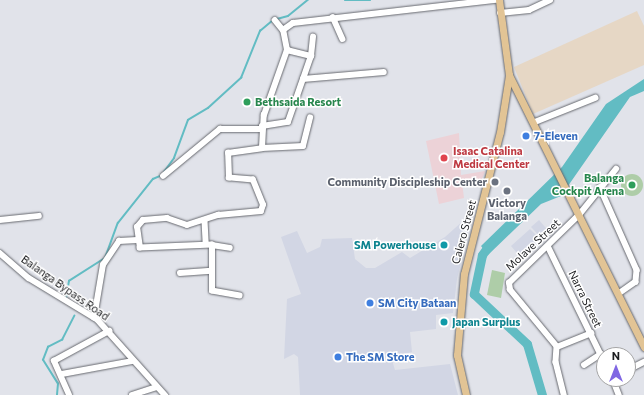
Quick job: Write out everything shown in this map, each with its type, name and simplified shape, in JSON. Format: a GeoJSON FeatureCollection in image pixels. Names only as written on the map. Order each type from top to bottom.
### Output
{"type":"FeatureCollection","features":[{"type":"Feature","properties":{"kind":"main road"},"geometry":{"type":"LineString","coordinates":[[499,0],[509,76],[535,122],[569,195],[641,334],[644,348]]}},
{"type":"Feature","properties":{"kind":"main road","name":"Calero Street"},"geometry":{"type":"LineString","coordinates":[[466,395],[457,355],[464,274],[500,132],[509,76]]}},
{"type":"Feature","properties":{"kind":"street"},"geometry":{"type":"LineString","coordinates":[[283,30],[293,23],[333,17],[496,0]]}},
{"type":"Feature","properties":{"kind":"street"},"geometry":{"type":"LineString","coordinates":[[500,13],[529,10],[550,0]]}},
{"type":"Feature","properties":{"kind":"street"},"geometry":{"type":"LineString","coordinates":[[333,17],[343,39]]}},
{"type":"Feature","properties":{"kind":"street"},"geometry":{"type":"LineString","coordinates":[[262,148],[262,127],[287,50],[283,30],[275,20]]}},
{"type":"Feature","properties":{"kind":"street"},"geometry":{"type":"LineString","coordinates":[[163,176],[220,129],[262,127],[288,122],[311,56],[313,37]]}},
{"type":"Feature","properties":{"kind":"street"},"geometry":{"type":"LineString","coordinates":[[287,50],[311,56]]}},
{"type":"Feature","properties":{"kind":"street"},"geometry":{"type":"LineString","coordinates":[[303,79],[384,72]]}},
{"type":"Feature","properties":{"kind":"street"},"geometry":{"type":"LineString","coordinates":[[535,122],[595,98]]}},
{"type":"Feature","properties":{"kind":"street"},"geometry":{"type":"LineString","coordinates":[[230,248],[209,244],[143,249],[137,240],[137,227],[143,220],[167,218],[187,225],[205,221],[218,215],[261,211],[263,205],[253,180],[229,178],[228,153],[262,148],[303,146],[310,118]]}},
{"type":"Feature","properties":{"kind":"street","name":"Molave Street"},"geometry":{"type":"LineString","coordinates":[[557,347],[510,290],[509,283],[579,215],[616,168]]}},
{"type":"Feature","properties":{"kind":"street"},"geometry":{"type":"LineString","coordinates":[[600,187],[637,270],[636,282],[619,294]]}},
{"type":"Feature","properties":{"kind":"street"},"geometry":{"type":"LineString","coordinates":[[0,220],[39,216]]}},
{"type":"Feature","properties":{"kind":"street"},"geometry":{"type":"LineString","coordinates":[[205,221],[209,244],[212,291],[240,296]]}},
{"type":"Feature","properties":{"kind":"street"},"geometry":{"type":"LineString","coordinates":[[94,318],[103,265],[120,241],[137,240]]}},
{"type":"Feature","properties":{"kind":"street","name":"Narra Street"},"geometry":{"type":"LineString","coordinates":[[548,246],[598,347]]}},
{"type":"Feature","properties":{"kind":"street","name":"Balanga Bypass Road"},"geometry":{"type":"LineString","coordinates":[[0,252],[29,278],[94,318],[109,331],[133,361],[165,395]]}},
{"type":"Feature","properties":{"kind":"street"},"geometry":{"type":"LineString","coordinates":[[180,273],[211,271]]}},
{"type":"Feature","properties":{"kind":"street"},"geometry":{"type":"LineString","coordinates":[[68,395],[62,374],[54,361],[109,331]]}},
{"type":"Feature","properties":{"kind":"street"},"geometry":{"type":"LineString","coordinates":[[564,395],[556,362],[557,347],[591,333]]}},
{"type":"Feature","properties":{"kind":"street"},"geometry":{"type":"LineString","coordinates":[[584,365],[596,357]]}},
{"type":"Feature","properties":{"kind":"street"},"geometry":{"type":"LineString","coordinates":[[62,374],[133,361]]}},
{"type":"Feature","properties":{"kind":"street"},"geometry":{"type":"LineString","coordinates":[[132,395],[157,387]]}},
{"type":"Feature","properties":{"kind":"shaded area"},"geometry":{"type":"Polygon","coordinates":[[[637,11],[644,26],[644,65],[533,114],[514,67],[637,11]]]}},
{"type":"Feature","properties":{"kind":"shaded area","name":"Isaac Catalina Medical Center"},"geometry":{"type":"Polygon","coordinates":[[[459,133],[461,175],[485,171],[482,179],[462,182],[464,198],[439,204],[426,141],[459,133]]]}},
{"type":"Feature","properties":{"kind":"shaded area","name":"SM City Bataan"},"geometry":{"type":"Polygon","coordinates":[[[473,212],[457,279],[453,313],[436,315],[436,329],[410,332],[412,352],[391,357],[395,370],[450,364],[458,395],[300,395],[298,357],[294,354],[284,359],[287,299],[301,294],[281,237],[297,231],[307,253],[320,247],[322,239],[352,238],[355,259],[366,268],[375,268],[402,252],[410,258],[445,237],[473,212]]]}},
{"type":"Feature","properties":{"kind":"shaded area"},"geometry":{"type":"Polygon","coordinates":[[[539,220],[551,234],[544,241],[531,227],[539,220]]]}},
{"type":"Feature","properties":{"kind":"shaded area"},"geometry":{"type":"Polygon","coordinates":[[[530,229],[538,237],[534,242],[538,245],[522,259],[511,246],[530,229]]]}},
{"type":"Feature","properties":{"kind":"green space","name":"Balanga Cockpit Arena"},"geometry":{"type":"Polygon","coordinates":[[[632,174],[636,175],[642,181],[642,189],[636,195],[632,196],[628,195],[622,189],[621,185],[622,181],[628,175],[632,174]]]}},
{"type":"Feature","properties":{"kind":"green space"},"geometry":{"type":"Polygon","coordinates":[[[492,270],[505,273],[501,298],[487,295],[492,270]]]}},
{"type":"Feature","properties":{"kind":"water"},"geometry":{"type":"Polygon","coordinates":[[[644,79],[644,91],[630,97],[561,196],[541,204],[488,255],[481,246],[562,167],[606,104],[644,79]]]}},
{"type":"Feature","properties":{"kind":"waterway"},"geometry":{"type":"LineString","coordinates":[[277,19],[288,16],[308,0]]}},
{"type":"Feature","properties":{"kind":"waterway"},"geometry":{"type":"LineString","coordinates":[[345,0],[370,0]]}},
{"type":"Feature","properties":{"kind":"waterway"},"geometry":{"type":"LineString","coordinates":[[164,172],[174,158],[188,120],[208,108],[241,78],[260,31],[273,20]]}},
{"type":"Feature","properties":{"kind":"waterway"},"geometry":{"type":"LineString","coordinates":[[66,298],[69,281],[105,258],[118,223],[153,179],[160,176]]}},
{"type":"Feature","properties":{"kind":"waterway"},"geometry":{"type":"LineString","coordinates":[[491,242],[482,255],[474,294],[527,344],[542,395]]}},
{"type":"Feature","properties":{"kind":"waterway"},"geometry":{"type":"LineString","coordinates":[[57,395],[58,384],[43,360],[48,347],[62,340],[74,316]]}},
{"type":"Feature","properties":{"kind":"place","name":"Bethsaida Resort"},"geometry":{"type":"Point","coordinates":[247,102]}},
{"type":"Feature","properties":{"kind":"place","name":"7-Eleven"},"geometry":{"type":"Point","coordinates":[526,136]}},
{"type":"Feature","properties":{"kind":"place","name":"Isaac Catalina Medical Center"},"geometry":{"type":"Point","coordinates":[444,158]}},
{"type":"Feature","properties":{"kind":"place","name":"Community Discipleship Center"},"geometry":{"type":"Point","coordinates":[495,182]}},
{"type":"Feature","properties":{"kind":"place","name":"Balanga Cockpit Arena"},"geometry":{"type":"Point","coordinates":[632,185]}},
{"type":"Feature","properties":{"kind":"place","name":"Victory Balanga"},"geometry":{"type":"Point","coordinates":[507,191]}},
{"type":"Feature","properties":{"kind":"place","name":"SM Powerhouse"},"geometry":{"type":"Point","coordinates":[444,245]}},
{"type":"Feature","properties":{"kind":"place","name":"SM City Bataan"},"geometry":{"type":"Point","coordinates":[370,303]}},
{"type":"Feature","properties":{"kind":"place","name":"Japan Surplus"},"geometry":{"type":"Point","coordinates":[444,322]}},
{"type":"Feature","properties":{"kind":"place","name":"The SM Store"},"geometry":{"type":"Point","coordinates":[338,357]}}]}
